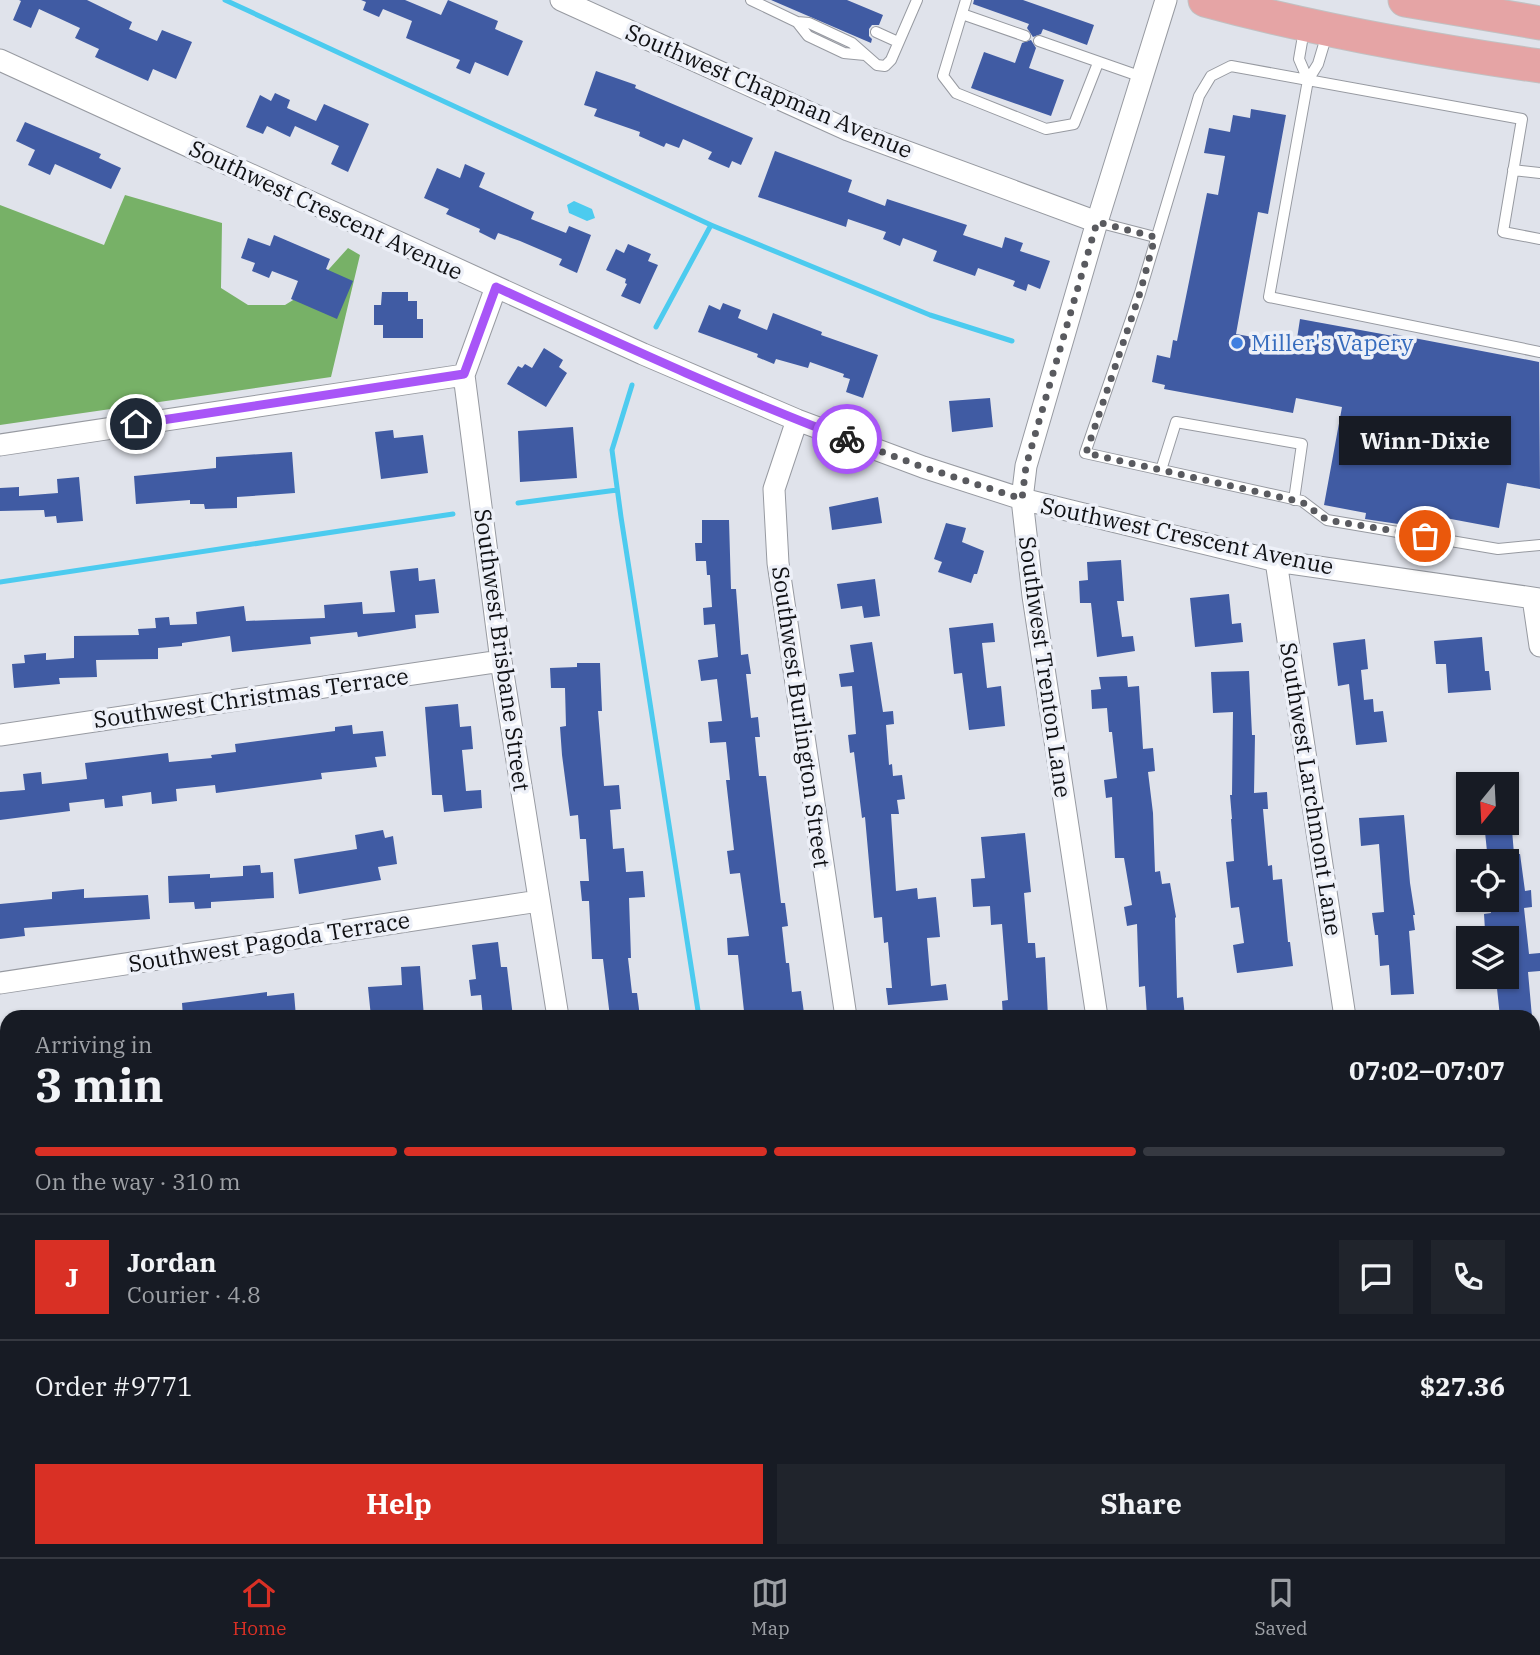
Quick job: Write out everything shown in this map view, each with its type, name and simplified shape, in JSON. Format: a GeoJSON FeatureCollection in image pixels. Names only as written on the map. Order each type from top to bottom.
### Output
{"type":"FeatureCollection","features":[{"type":"Feature","properties":{"kind":"main road"},"geometry":{"type":"LineString","coordinates":[[1205,0],[1317,27],[1540,66]]}},
{"type":"Feature","properties":{"kind":"main road"},"geometry":{"type":"LineString","coordinates":[[1409,0],[1540,23]]}},
{"type":"Feature","properties":{"kind":"street","name":"Southwest Chapman Avenue"},"geometry":{"type":"LineString","coordinates":[[561,0],[848,130],[1097,222]]}},
{"type":"Feature","properties":{"kind":"street","name":"Southwest Trenton Lane"},"geometry":{"type":"LineString","coordinates":[[1096,1010],[1033,596],[1022,499],[1026,466],[1097,222],[1166,0]]}},
{"type":"Feature","properties":{"kind":"street","name":"Southwest Crescent Avenue"},"geometry":{"type":"LineString","coordinates":[[0,60],[643,354],[797,420],[923,467],[1022,499],[1276,561],[1536,598]]}},
{"type":"Feature","properties":{"kind":"street","name":"Southwest Brisbane Street"},"geometry":{"type":"LineString","coordinates":[[496,287],[464,374],[501,660],[557,1010]]}},
{"type":"Feature","properties":{"kind":"street"},"geometry":{"type":"LineString","coordinates":[[0,445],[464,374]]}},
{"type":"Feature","properties":{"kind":"street","name":"Southwest Burlington Street"},"geometry":{"type":"LineString","coordinates":[[797,420],[774,489],[778,563],[845,1010]]}},
{"type":"Feature","properties":{"kind":"street","name":"Southwest Larchmont Lane"},"geometry":{"type":"LineString","coordinates":[[1276,561],[1344,1010]]}},
{"type":"Feature","properties":{"kind":"street"},"geometry":{"type":"LineString","coordinates":[[1536,598],[1540,646]]}},
{"type":"Feature","properties":{"kind":"street","name":"Southwest Christmas Terrace"},"geometry":{"type":"LineString","coordinates":[[0,735],[501,660]]}},
{"type":"Feature","properties":{"kind":"street","name":"Southwest Pagoda Terrace"},"geometry":{"type":"LineString","coordinates":[[0,983],[539,901]]}},
{"type":"Feature","properties":{"kind":"lane"},"geometry":{"type":"LineString","coordinates":[[751,0],[797,22],[808,23],[852,43],[877,65],[885,66],[891,60],[917,0]]}},
{"type":"Feature","properties":{"kind":"lane"},"geometry":{"type":"LineString","coordinates":[[966,0],[943,76],[956,93],[1046,129],[1074,124],[1098,62]]}},
{"type":"Feature","properties":{"kind":"lane"},"geometry":{"type":"LineString","coordinates":[[962,14],[1025,36]]}},
{"type":"Feature","properties":{"kind":"lane"},"geometry":{"type":"LineString","coordinates":[[1308,80],[1299,59],[1317,27]]}},
{"type":"Feature","properties":{"kind":"lane"},"geometry":{"type":"LineString","coordinates":[[1317,27],[1318,64],[1308,80],[1269,297],[1540,352]]}},
{"type":"Feature","properties":{"kind":"lane"},"geometry":{"type":"LineString","coordinates":[[876,32],[898,41]]}},
{"type":"Feature","properties":{"kind":"lane"},"geometry":{"type":"LineString","coordinates":[[1039,41],[1142,77]]}},
{"type":"Feature","properties":{"kind":"lane"},"geometry":{"type":"LineString","coordinates":[[1540,239],[1503,232],[1522,119],[1231,66],[1211,76],[1199,96],[1140,293],[1086,453],[1302,502],[1327,520],[1498,549],[1540,545]]}},
{"type":"Feature","properties":{"kind":"lane"},"geometry":{"type":"LineString","coordinates":[[1513,170],[1540,173]]}},
{"type":"Feature","properties":{"kind":"lane"},"geometry":{"type":"LineString","coordinates":[[1097,222],[1155,237]]}},
{"type":"Feature","properties":{"kind":"lane"},"geometry":{"type":"LineString","coordinates":[[1161,470],[1176,422],[1302,444],[1294,500]]}},
{"type":"Feature","properties":{"kind":"green space"},"geometry":{"type":"Polygon","coordinates":[[[125,195],[222,223],[221,288],[248,305],[285,305],[311,289],[348,248],[360,255],[331,377],[0,425],[0,205],[104,245],[125,195]]]}},
{"type":"Feature","properties":{"kind":"water"},"geometry":{"type":"Polygon","coordinates":[[[574,201],[592,209],[595,218],[587,221],[569,213],[567,205],[574,201]]]}},
{"type":"Feature","properties":{"kind":"building"},"geometry":{"type":"Polygon","coordinates":[[[19,0],[87,0],[132,22],[129,29],[157,41],[162,30],[192,42],[176,79],[153,69],[148,81],[95,57],[99,49],[75,38],[80,28],[39,9],[31,28],[13,20],[21,1],[19,0]]]}},
{"type":"Feature","properties":{"kind":"building"},"geometry":{"type":"Polygon","coordinates":[[[361,0],[405,0],[441,15],[448,0],[498,21],[495,29],[523,41],[508,76],[475,62],[470,74],[456,68],[460,60],[406,38],[412,21],[383,9],[379,17],[363,10],[366,2],[361,0]]]}},
{"type":"Feature","properties":{"kind":"building"},"geometry":{"type":"Polygon","coordinates":[[[771,0],[847,0],[883,15],[879,25],[872,25],[869,29],[871,43],[771,0]]]}},
{"type":"Feature","properties":{"kind":"building"},"geometry":{"type":"Polygon","coordinates":[[[974,0],[1023,0],[1094,25],[1087,45],[1043,29],[1041,34],[1033,37],[1027,28],[1029,24],[973,4],[974,0]]]}},
{"type":"Feature","properties":{"kind":"building"},"geometry":{"type":"Polygon","coordinates":[[[1031,40],[1036,48],[1029,68],[1064,80],[1051,116],[971,88],[984,52],[1015,63],[1022,43],[1031,40]]]}},
{"type":"Feature","properties":{"kind":"building"},"geometry":{"type":"Polygon","coordinates":[[[596,71],[636,85],[635,88],[753,138],[741,165],[732,161],[729,168],[708,159],[712,152],[683,139],[679,148],[666,143],[664,147],[639,136],[640,132],[594,116],[597,109],[584,105],[596,71]]]}},
{"type":"Feature","properties":{"kind":"building"},"geometry":{"type":"Polygon","coordinates":[[[275,93],[290,100],[287,108],[316,121],[324,104],[369,124],[348,172],[331,164],[339,146],[295,126],[290,137],[267,126],[263,134],[246,127],[260,95],[271,101],[275,93]]]}},
{"type":"Feature","properties":{"kind":"building"},"geometry":{"type":"Polygon","coordinates":[[[1251,109],[1286,115],[1268,214],[1258,212],[1236,334],[1296,345],[1300,319],[1539,362],[1540,489],[1507,483],[1499,528],[1408,511],[1405,525],[1365,519],[1366,513],[1324,505],[1342,407],[1296,398],[1293,413],[1164,389],[1165,385],[1152,382],[1157,355],[1170,358],[1173,340],[1177,341],[1207,193],[1218,195],[1225,156],[1204,153],[1209,128],[1230,132],[1233,115],[1250,118],[1251,109]]]}},
{"type":"Feature","properties":{"kind":"building"},"geometry":{"type":"Polygon","coordinates":[[[25,122],[101,154],[99,158],[121,168],[111,189],[55,164],[50,175],[28,165],[35,150],[16,141],[25,122]]]}},
{"type":"Feature","properties":{"kind":"building"},"geometry":{"type":"Polygon","coordinates":[[[775,151],[852,180],[848,192],[885,206],[887,199],[967,225],[963,235],[1002,248],[1005,237],[1023,243],[1020,251],[1050,261],[1040,289],[1028,284],[1026,291],[1013,286],[1015,281],[978,268],[975,276],[933,261],[937,251],[903,238],[900,246],[883,239],[886,232],[848,219],[846,227],[758,197],[775,151]]]}},
{"type":"Feature","properties":{"kind":"building"},"geometry":{"type":"Polygon","coordinates":[[[465,164],[485,173],[479,187],[534,212],[531,219],[566,233],[569,226],[591,235],[577,273],[559,265],[562,259],[520,241],[498,233],[495,240],[479,232],[480,229],[446,214],[449,209],[424,198],[437,168],[460,178],[465,164]]]}},
{"type":"Feature","properties":{"kind":"building"},"geometry":{"type":"Polygon","coordinates":[[[274,235],[330,259],[326,269],[353,281],[337,319],[291,299],[298,281],[272,271],[269,278],[252,271],[255,263],[241,258],[248,238],[270,246],[274,235]]]}},
{"type":"Feature","properties":{"kind":"building"},"geometry":{"type":"Polygon","coordinates":[[[628,244],[651,254],[648,261],[658,265],[640,304],[621,296],[627,284],[626,279],[606,270],[616,249],[624,253],[628,244]]]}},
{"type":"Feature","properties":{"kind":"building"},"geometry":{"type":"Polygon","coordinates":[[[382,292],[408,292],[408,301],[417,301],[417,319],[423,319],[423,338],[383,338],[383,325],[374,325],[374,305],[381,305],[382,292]]]}},
{"type":"Feature","properties":{"kind":"building"},"geometry":{"type":"Polygon","coordinates":[[[723,303],[741,310],[738,318],[767,330],[773,313],[822,332],[821,335],[878,355],[863,398],[846,392],[850,379],[843,377],[844,374],[810,362],[808,368],[776,359],[774,364],[757,357],[758,354],[698,332],[709,305],[720,310],[723,303]]]}},
{"type":"Feature","properties":{"kind":"building"},"geometry":{"type":"Polygon","coordinates":[[[544,348],[563,360],[559,367],[567,373],[546,407],[507,384],[518,366],[522,368],[525,364],[532,368],[544,348]]]}},
{"type":"Feature","properties":{"kind":"building"},"geometry":{"type":"Polygon","coordinates":[[[990,398],[993,427],[952,432],[949,401],[990,398]]]}},
{"type":"Feature","properties":{"kind":"building"},"geometry":{"type":"Polygon","coordinates":[[[573,427],[577,478],[520,482],[518,431],[573,427]]]}},
{"type":"Feature","properties":{"kind":"building"},"geometry":{"type":"Polygon","coordinates":[[[393,430],[394,438],[423,435],[428,473],[381,479],[375,432],[393,430]]]}},
{"type":"Feature","properties":{"kind":"building"},"geometry":{"type":"Polygon","coordinates":[[[292,452],[295,493],[237,497],[237,508],[205,509],[204,504],[190,504],[190,500],[136,504],[134,476],[216,468],[216,457],[292,452]]]}},
{"type":"Feature","properties":{"kind":"building"},"geometry":{"type":"Polygon","coordinates":[[[79,477],[83,521],[57,523],[56,516],[45,517],[44,510],[0,511],[0,488],[19,487],[19,496],[58,493],[57,479],[79,477]]]}},
{"type":"Feature","properties":{"kind":"building"},"geometry":{"type":"Polygon","coordinates":[[[878,497],[882,523],[832,530],[829,507],[878,497]]]}},
{"type":"Feature","properties":{"kind":"building"},"geometry":{"type":"Polygon","coordinates":[[[702,520],[729,520],[731,589],[736,589],[741,655],[748,654],[751,674],[746,674],[751,718],[758,717],[760,737],[755,737],[759,776],[766,776],[781,903],[785,903],[788,926],[782,927],[786,963],[789,963],[792,992],[801,991],[804,1010],[744,1010],[738,955],[728,955],[727,938],[749,936],[740,873],[730,874],[727,851],[734,850],[726,780],[730,780],[726,742],[710,743],[708,722],[722,721],[717,679],[701,681],[698,660],[718,657],[715,624],[704,625],[703,608],[712,607],[710,575],[707,575],[706,561],[696,561],[695,543],[702,543],[702,520]]]}},
{"type":"Feature","properties":{"kind":"building"},"geometry":{"type":"Polygon","coordinates":[[[946,523],[966,528],[962,542],[984,551],[977,574],[974,574],[971,583],[938,572],[942,562],[934,559],[946,523]]]}},
{"type":"Feature","properties":{"kind":"building"},"geometry":{"type":"Polygon","coordinates":[[[1121,560],[1124,601],[1117,601],[1122,637],[1133,636],[1135,651],[1097,657],[1091,603],[1080,603],[1079,581],[1088,580],[1087,562],[1121,560]]]}},
{"type":"Feature","properties":{"kind":"building"},"geometry":{"type":"Polygon","coordinates":[[[418,568],[419,581],[435,579],[439,613],[415,615],[416,628],[358,637],[357,632],[310,637],[311,644],[232,652],[230,636],[182,643],[182,646],[158,648],[158,659],[96,660],[97,677],[59,678],[60,684],[14,688],[12,664],[25,663],[24,655],[46,653],[46,660],[74,658],[74,636],[139,635],[138,629],[156,628],[155,618],[169,617],[170,625],[197,624],[196,612],[244,606],[246,621],[325,618],[324,605],[362,602],[363,614],[395,612],[390,571],[418,568]]]}},
{"type":"Feature","properties":{"kind":"building"},"geometry":{"type":"Polygon","coordinates":[[[875,579],[880,616],[864,618],[862,606],[841,609],[837,584],[875,579]]]}},
{"type":"Feature","properties":{"kind":"building"},"geometry":{"type":"Polygon","coordinates":[[[1229,594],[1232,624],[1241,623],[1243,642],[1195,647],[1190,598],[1229,594]]]}},
{"type":"Feature","properties":{"kind":"building"},"geometry":{"type":"Polygon","coordinates":[[[993,623],[995,642],[982,643],[987,688],[1001,686],[1005,726],[969,730],[962,673],[954,674],[949,628],[993,623]]]}},
{"type":"Feature","properties":{"kind":"building"},"geometry":{"type":"Polygon","coordinates":[[[1482,637],[1485,671],[1489,671],[1491,690],[1448,693],[1446,664],[1436,664],[1434,641],[1482,637]]]}},
{"type":"Feature","properties":{"kind":"building"},"geometry":{"type":"Polygon","coordinates":[[[1365,639],[1368,669],[1361,670],[1364,700],[1373,699],[1374,712],[1383,711],[1387,742],[1356,745],[1349,684],[1338,686],[1333,643],[1365,639]]]}},
{"type":"Feature","properties":{"kind":"building"},"geometry":{"type":"Polygon","coordinates":[[[872,642],[883,712],[893,711],[894,724],[886,725],[889,765],[892,764],[893,776],[902,775],[905,799],[897,800],[899,814],[891,814],[896,891],[917,888],[918,899],[936,897],[940,937],[927,938],[931,986],[946,984],[948,1000],[888,1005],[886,988],[892,988],[888,942],[884,943],[882,917],[874,918],[865,817],[862,818],[854,752],[850,753],[848,735],[856,734],[852,686],[841,687],[839,674],[854,672],[850,645],[872,642]]]}},
{"type":"Feature","properties":{"kind":"building"},"geometry":{"type":"Polygon","coordinates":[[[577,663],[600,663],[602,711],[598,711],[604,786],[619,785],[621,809],[610,810],[613,849],[624,848],[626,872],[643,871],[645,897],[629,898],[631,958],[628,958],[632,993],[637,993],[639,1010],[609,1010],[603,959],[592,959],[589,901],[582,901],[580,881],[589,881],[586,839],[580,839],[578,815],[570,816],[562,755],[560,727],[566,726],[565,688],[551,688],[550,668],[577,667],[577,663]]]}},
{"type":"Feature","properties":{"kind":"building"},"geometry":{"type":"Polygon","coordinates":[[[1249,671],[1252,735],[1255,735],[1254,793],[1267,792],[1268,809],[1263,809],[1268,866],[1272,865],[1273,880],[1282,879],[1293,966],[1237,973],[1233,945],[1244,943],[1239,907],[1231,908],[1226,862],[1234,861],[1230,795],[1233,712],[1213,713],[1211,672],[1249,671]]]}},
{"type":"Feature","properties":{"kind":"building"},"geometry":{"type":"Polygon","coordinates":[[[1127,676],[1128,687],[1139,686],[1143,749],[1153,748],[1155,771],[1148,772],[1153,813],[1155,872],[1160,871],[1162,884],[1170,883],[1176,917],[1177,998],[1183,997],[1184,1010],[1147,1010],[1145,986],[1139,987],[1137,924],[1127,926],[1124,907],[1132,905],[1124,858],[1115,858],[1112,797],[1106,798],[1104,780],[1117,778],[1112,732],[1109,732],[1107,708],[1092,709],[1091,690],[1101,689],[1099,677],[1127,676]]]}},
{"type":"Feature","properties":{"kind":"building"},"geometry":{"type":"Polygon","coordinates":[[[458,704],[460,727],[471,726],[473,749],[462,750],[466,791],[481,790],[482,808],[444,812],[442,795],[432,795],[425,707],[458,704]]]}},
{"type":"Feature","properties":{"kind":"building"},"geometry":{"type":"Polygon","coordinates":[[[352,725],[353,734],[383,731],[386,756],[375,757],[377,767],[321,773],[322,779],[216,793],[215,785],[176,789],[177,801],[152,804],[151,792],[122,796],[123,806],[105,808],[104,799],[69,803],[70,811],[0,820],[0,792],[25,790],[23,774],[41,772],[42,784],[87,779],[85,763],[168,753],[169,762],[212,758],[211,755],[236,752],[235,744],[335,731],[335,727],[352,725]]]}},
{"type":"Feature","properties":{"kind":"building"},"geometry":{"type":"Polygon","coordinates":[[[1404,815],[1415,915],[1415,930],[1409,931],[1414,994],[1391,995],[1389,965],[1380,966],[1378,935],[1375,935],[1372,913],[1384,912],[1379,844],[1361,846],[1359,818],[1404,815]]]}},
{"type":"Feature","properties":{"kind":"building"},"geometry":{"type":"Polygon","coordinates":[[[383,830],[385,838],[393,836],[397,864],[378,867],[381,880],[299,894],[294,859],[357,849],[355,835],[383,830]]]}},
{"type":"Feature","properties":{"kind":"building"},"geometry":{"type":"Polygon","coordinates":[[[1025,833],[1031,892],[1024,893],[1028,943],[1035,943],[1036,958],[1045,957],[1048,1010],[1003,1010],[1002,1001],[1008,1000],[1002,924],[991,925],[990,906],[973,907],[971,879],[985,878],[981,837],[1025,833]]]}},
{"type":"Feature","properties":{"kind":"building"},"geometry":{"type":"Polygon","coordinates":[[[1485,835],[1512,835],[1514,849],[1487,849],[1485,835]]]}},
{"type":"Feature","properties":{"kind":"building"},"geometry":{"type":"Polygon","coordinates":[[[1520,854],[1525,891],[1531,890],[1532,907],[1524,908],[1529,954],[1540,953],[1540,971],[1528,972],[1531,1010],[1499,1010],[1497,989],[1519,989],[1519,926],[1485,926],[1484,914],[1519,912],[1520,854]]]}},
{"type":"Feature","properties":{"kind":"building"},"geometry":{"type":"Polygon","coordinates":[[[260,865],[261,873],[273,872],[274,898],[211,902],[211,908],[195,909],[194,902],[169,903],[168,876],[243,876],[243,866],[260,865]]]}},
{"type":"Feature","properties":{"kind":"building"},"geometry":{"type":"Polygon","coordinates":[[[84,889],[84,898],[148,895],[150,919],[24,928],[25,936],[0,939],[0,904],[52,899],[52,892],[84,889]]]}},
{"type":"Feature","properties":{"kind":"building"},"geometry":{"type":"Polygon","coordinates":[[[498,942],[501,967],[507,967],[512,1010],[482,1010],[481,995],[471,996],[469,980],[476,979],[472,945],[498,942]]]}},
{"type":"Feature","properties":{"kind":"building"},"geometry":{"type":"Polygon","coordinates":[[[420,966],[423,1010],[370,1010],[368,987],[402,985],[401,967],[420,966]]]}},
{"type":"Feature","properties":{"kind":"building"},"geometry":{"type":"Polygon","coordinates":[[[267,992],[267,996],[294,993],[295,1010],[182,1010],[182,1003],[267,992]]]}},
{"type":"Feature","properties":{"kind":"waterway"},"geometry":{"type":"LineString","coordinates":[[225,0],[711,225],[930,315],[1012,341]]}},
{"type":"Feature","properties":{"kind":"waterway"},"geometry":{"type":"LineString","coordinates":[[656,327],[711,225]]}},
{"type":"Feature","properties":{"kind":"waterway"},"geometry":{"type":"LineString","coordinates":[[632,385],[612,450],[698,1010]]}},
{"type":"Feature","properties":{"kind":"waterway"},"geometry":{"type":"LineString","coordinates":[[518,503],[617,490]]}},
{"type":"Feature","properties":{"kind":"waterway"},"geometry":{"type":"LineString","coordinates":[[0,582],[453,514]]}},
{"type":"Feature","properties":{"kind":"way so far"},"geometry":{"type":"LineString","coordinates":[[847,439],[1022,499],[1026,466],[1097,222],[1155,237],[1140,293],[1086,453],[1302,502],[1327,520],[1425,536]]}},
{"type":"Feature","properties":{"kind":"place","name":"Miller's Vapery"},"geometry":{"type":"Point","coordinates":[1237,343]}},
{"type":"Feature","properties":{"kind":"place","name":"Winn-Dixie"},"geometry":{"type":"Point","coordinates":[1425,536]}},
{"type":"Feature","properties":{"kind":"route"},"geometry":{"type":"LineString","coordinates":[[136,424],[464,374],[496,287],[643,354],[847,439]]}}]}
